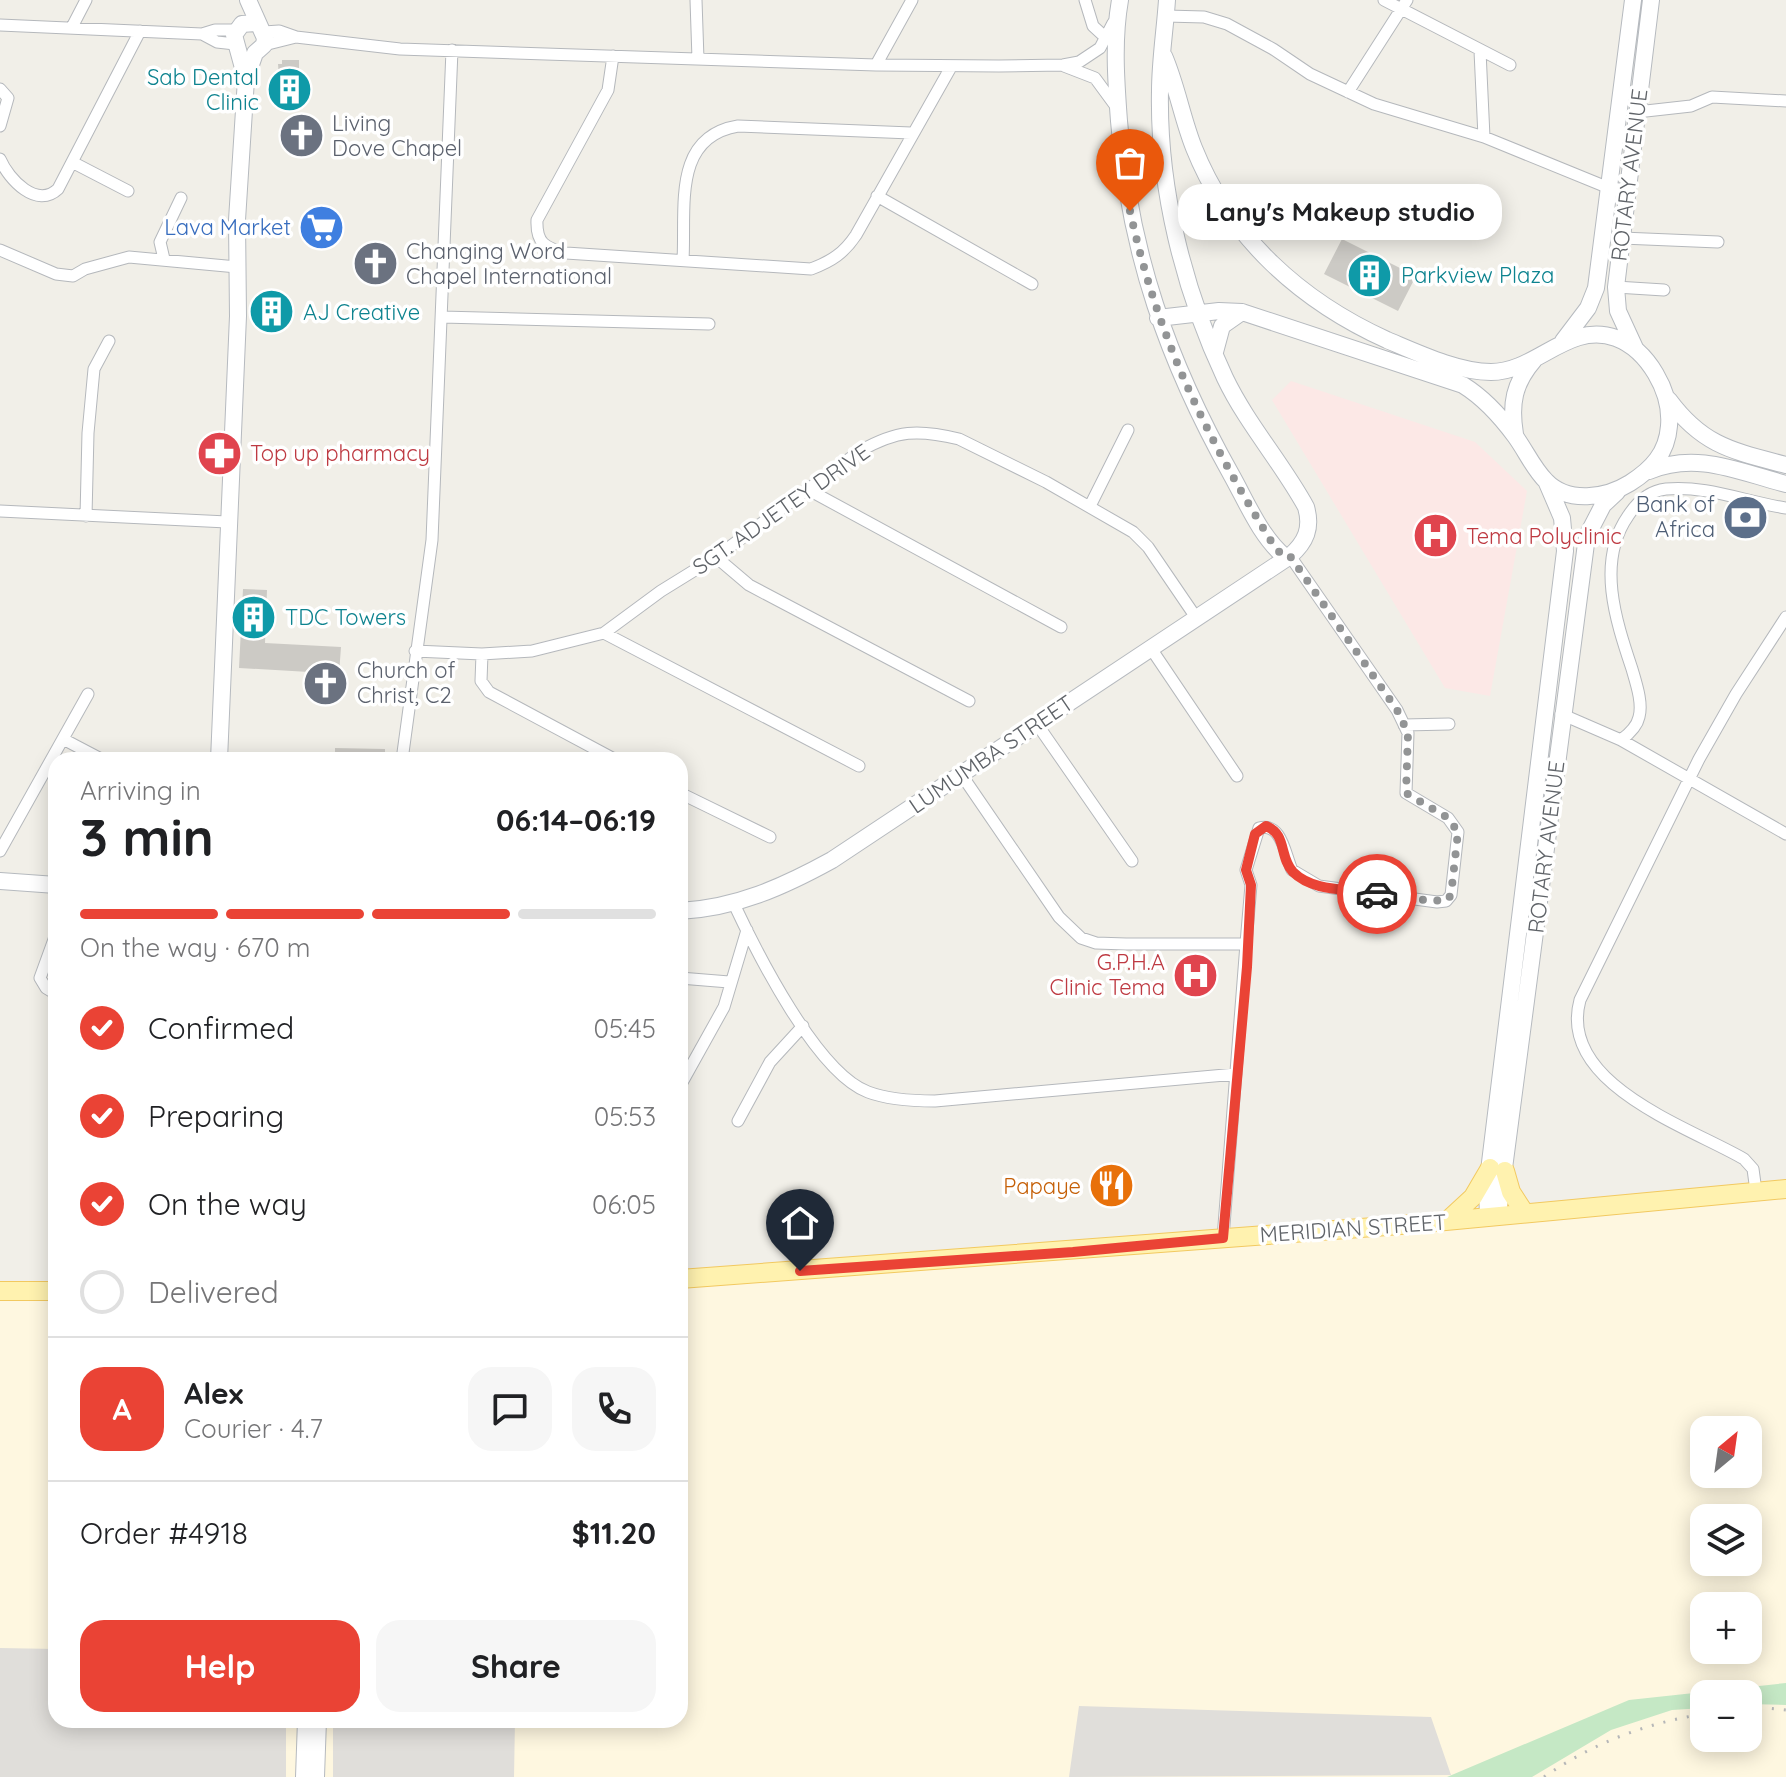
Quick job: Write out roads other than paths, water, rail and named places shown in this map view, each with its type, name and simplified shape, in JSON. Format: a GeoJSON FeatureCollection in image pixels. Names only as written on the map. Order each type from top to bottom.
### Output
{"type":"FeatureCollection","features":[{"type":"Feature","properties":{"kind":"main road"},"geometry":{"type":"LineString","coordinates":[[219,752],[238,316],[237,267],[249,38],[247,0]]}},
{"type":"Feature","properties":{"kind":"main road","name":"ROTARY AVENUE"},"geometry":{"type":"LineString","coordinates":[[1563,341],[1593,298],[1633,0]]}},
{"type":"Feature","properties":{"kind":"main road","name":"ROTARY AVENUE"},"geometry":{"type":"LineString","coordinates":[[1635,348],[1618,311],[1616,287],[1651,0]]}},
{"type":"Feature","properties":{"kind":"main road"},"geometry":{"type":"LineString","coordinates":[[1119,7],[1115,60],[1118,110],[1127,196],[1145,278],[1199,418],[1268,538],[1288,556],[1306,537],[1309,517],[1306,507],[1226,381],[1199,315],[1183,264],[1165,166],[1160,87],[1166,8]]}},
{"type":"Feature","properties":{"kind":"main road"},"geometry":{"type":"LineString","coordinates":[[1164,56],[1177,87],[1193,147],[1221,200],[1257,248],[1298,288],[1363,329],[1449,363],[1495,372],[1534,360],[1563,341],[1598,335],[1616,338],[1635,348],[1646,360],[1668,399],[1692,429],[1705,438],[1786,465]]}},
{"type":"Feature","properties":{"kind":"main road"},"geometry":{"type":"LineString","coordinates":[[1158,318],[1219,311],[1242,312],[1463,385],[1488,405],[1515,436],[1547,483],[1572,495],[1586,497],[1620,490],[1648,472],[1675,462],[1706,462],[1786,484]]}},
{"type":"Feature","properties":{"kind":"main road"},"geometry":{"type":"LineString","coordinates":[[1215,354],[1222,326],[1242,312]]}},
{"type":"Feature","properties":{"kind":"main road"},"geometry":{"type":"LineString","coordinates":[[1515,436],[1512,400],[1524,372],[1534,360]]}},
{"type":"Feature","properties":{"kind":"main road"},"geometry":{"type":"LineString","coordinates":[[1648,472],[1661,456],[1668,435],[1668,399]]}},
{"type":"Feature","properties":{"kind":"main road","name":"ROTARY AVENUE"},"geometry":{"type":"LineString","coordinates":[[1493,1215],[1541,821],[1565,551],[1562,518],[1547,483]]}},
{"type":"Feature","properties":{"kind":"main road","name":"ROTARY AVENUE"},"geometry":{"type":"LineString","coordinates":[[1541,821],[1561,714],[1587,536],[1603,505],[1620,490]]}},
{"type":"Feature","properties":{"kind":"main road","name":"LUMUMBA STREET"},"geometry":{"type":"LineString","coordinates":[[688,910],[734,904],[795,880],[832,860],[1288,556]]}},
{"type":"Feature","properties":{"kind":"main road"},"geometry":{"type":"LineString","coordinates":[[0,881],[48,884]]}},
{"type":"Feature","properties":{"kind":"main road"},"geometry":{"type":"LineString","coordinates":[[1447,1221],[1498,1169],[1524,1212]]}},
{"type":"Feature","properties":{"kind":"main road","name":"MERIDIAN STREET"},"geometry":{"type":"LineString","coordinates":[[688,1278],[1073,1252],[1786,1189]]}},
{"type":"Feature","properties":{"kind":"main road"},"geometry":{"type":"LineString","coordinates":[[0,1291],[48,1291]]}},
{"type":"Feature","properties":{"kind":"main road"},"geometry":{"type":"LineString","coordinates":[[304,1777],[306,1728]]}},
{"type":"Feature","properties":{"kind":"main road"},"geometry":{"type":"LineString","coordinates":[[316,1777],[318,1728]]}},
{"type":"Feature","properties":{"kind":"street"},"geometry":{"type":"LineString","coordinates":[[72,27],[86,0]]}},
{"type":"Feature","properties":{"kind":"street"},"geometry":{"type":"LineString","coordinates":[[696,0],[698,59]]}},
{"type":"Feature","properties":{"kind":"street"},"geometry":{"type":"LineString","coordinates":[[876,65],[912,0]]}},
{"type":"Feature","properties":{"kind":"street"},"geometry":{"type":"LineString","coordinates":[[1085,0],[1093,26],[1106,38]]}},
{"type":"Feature","properties":{"kind":"street"},"geometry":{"type":"LineString","coordinates":[[1384,0],[1404,5],[1480,51],[1510,65]]}},
{"type":"Feature","properties":{"kind":"street"},"geometry":{"type":"LineString","coordinates":[[1348,92],[1404,5]]}},
{"type":"Feature","properties":{"kind":"street"},"geometry":{"type":"LineString","coordinates":[[0,25],[202,34],[217,42],[296,37],[369,46],[452,50],[951,67],[1063,65],[1091,57],[1106,38],[1119,7]]}},
{"type":"Feature","properties":{"kind":"street"},"geometry":{"type":"LineString","coordinates":[[1166,8],[1227,24],[1262,42],[1310,74],[1374,104],[1484,137],[1609,188],[1629,190]]}},
{"type":"Feature","properties":{"kind":"street"},"geometry":{"type":"LineString","coordinates":[[0,159],[11,180],[45,198],[58,189],[140,31]]}},
{"type":"Feature","properties":{"kind":"street"},"geometry":{"type":"LineString","coordinates":[[403,752],[432,540],[452,50]]}},
{"type":"Feature","properties":{"kind":"street"},"geometry":{"type":"LineString","coordinates":[[1480,51],[1484,137]]}},
{"type":"Feature","properties":{"kind":"street"},"geometry":{"type":"LineString","coordinates":[[613,56],[608,90],[537,220],[537,234],[548,249],[566,253],[811,269],[845,251],[951,67]]}},
{"type":"Feature","properties":{"kind":"street"},"geometry":{"type":"LineString","coordinates":[[1063,65],[1095,78],[1118,110]]}},
{"type":"Feature","properties":{"kind":"street"},"geometry":{"type":"LineString","coordinates":[[0,89],[6,93],[8,104],[0,126]]}},
{"type":"Feature","properties":{"kind":"street"},"geometry":{"type":"LineString","coordinates":[[1637,112],[1691,106],[1712,97],[1786,101]]}},
{"type":"Feature","properties":{"kind":"street"},"geometry":{"type":"LineString","coordinates":[[683,260],[690,158],[700,142],[721,129],[738,126],[911,133]]}},
{"type":"Feature","properties":{"kind":"street"},"geometry":{"type":"LineString","coordinates":[[72,162],[128,191]]}},
{"type":"Feature","properties":{"kind":"street"},"geometry":{"type":"LineString","coordinates":[[877,196],[1032,284]]}},
{"type":"Feature","properties":{"kind":"street"},"geometry":{"type":"LineString","coordinates":[[164,259],[160,242],[181,198]]}},
{"type":"Feature","properties":{"kind":"street"},"geometry":{"type":"LineString","coordinates":[[1622,238],[1718,242]]}},
{"type":"Feature","properties":{"kind":"street"},"geometry":{"type":"LineString","coordinates":[[0,250],[56,274],[73,276],[85,269],[129,257],[237,267]]}},
{"type":"Feature","properties":{"kind":"street"},"geometry":{"type":"LineString","coordinates":[[1616,287],[1664,290]]}},
{"type":"Feature","properties":{"kind":"street"},"geometry":{"type":"LineString","coordinates":[[442,317],[709,324]]}},
{"type":"Feature","properties":{"kind":"street"},"geometry":{"type":"LineString","coordinates":[[86,516],[88,433],[94,369],[109,341]]}},
{"type":"Feature","properties":{"kind":"street"},"geometry":{"type":"LineString","coordinates":[[1090,506],[1128,430]]}},
{"type":"Feature","properties":{"kind":"street","name":"SGT. ADJETEY DRIVE"},"geometry":{"type":"LineString","coordinates":[[415,651],[482,654],[532,651],[604,633],[886,437],[931,432],[959,439],[1090,506],[1133,532],[1148,547],[1195,616]]}},
{"type":"Feature","properties":{"kind":"street"},"geometry":{"type":"LineString","coordinates":[[807,489],[1061,627]]}},
{"type":"Feature","properties":{"kind":"street"},"geometry":{"type":"LineString","coordinates":[[1621,740],[1636,725],[1640,707],[1611,583],[1615,538],[1626,519],[1645,496],[1662,490],[1696,489],[1786,508]]}},
{"type":"Feature","properties":{"kind":"street"},"geometry":{"type":"LineString","coordinates":[[0,511],[227,522]]}},
{"type":"Feature","properties":{"kind":"street"},"geometry":{"type":"LineString","coordinates":[[1223,1238],[1246,979],[1251,885],[1246,870],[1255,834],[1266,826],[1280,836],[1292,870],[1319,886],[1437,902],[1446,901],[1451,895],[1458,832],[1448,818],[1406,793],[1409,749],[1404,725],[1379,681],[1288,556]]}},
{"type":"Feature","properties":{"kind":"street"},"geometry":{"type":"LineString","coordinates":[[716,557],[749,585],[969,701]]}},
{"type":"Feature","properties":{"kind":"street"},"geometry":{"type":"LineString","coordinates":[[1756,1191],[1753,1169],[1744,1159],[1635,1102],[1613,1085],[1577,1031],[1580,1000],[1689,780],[1736,694],[1786,617]]}},
{"type":"Feature","properties":{"kind":"street"},"geometry":{"type":"LineString","coordinates":[[604,633],[859,766]]}},
{"type":"Feature","properties":{"kind":"street"},"geometry":{"type":"LineString","coordinates":[[1150,647],[1237,776]]}},
{"type":"Feature","properties":{"kind":"street"},"geometry":{"type":"LineString","coordinates":[[482,654],[481,681],[489,692],[601,752]]}},
{"type":"Feature","properties":{"kind":"street"},"geometry":{"type":"LineString","coordinates":[[56,752],[88,694]]}},
{"type":"Feature","properties":{"kind":"street"},"geometry":{"type":"LineString","coordinates":[[1561,714],[1621,740],[1786,834]]}},
{"type":"Feature","properties":{"kind":"street"},"geometry":{"type":"LineString","coordinates":[[1037,724],[1132,861]]}},
{"type":"Feature","properties":{"kind":"street"},"geometry":{"type":"LineString","coordinates":[[1404,725],[1449,724]]}},
{"type":"Feature","properties":{"kind":"street"},"geometry":{"type":"LineString","coordinates":[[63,739],[88,752]]}},
{"type":"Feature","properties":{"kind":"street"},"geometry":{"type":"LineString","coordinates":[[0,851],[48,766]]}},
{"type":"Feature","properties":{"kind":"street"},"geometry":{"type":"LineString","coordinates":[[961,774],[1059,917],[1081,938],[1096,943],[1126,944],[1246,943]]}},
{"type":"Feature","properties":{"kind":"street"},"geometry":{"type":"LineString","coordinates":[[688,797],[770,837]]}},
{"type":"Feature","properties":{"kind":"street"},"geometry":{"type":"LineString","coordinates":[[734,904],[803,1026],[849,1082],[866,1092],[912,1101],[935,1101],[1236,1074]]}},
{"type":"Feature","properties":{"kind":"street"},"geometry":{"type":"LineString","coordinates":[[688,1072],[724,1007],[747,930]]}},
{"type":"Feature","properties":{"kind":"street"},"geometry":{"type":"LineString","coordinates":[[48,956],[40,978],[48,989]]}},
{"type":"Feature","properties":{"kind":"street"},"geometry":{"type":"LineString","coordinates":[[688,979],[729,982]]}},
{"type":"Feature","properties":{"kind":"street"},"geometry":{"type":"LineString","coordinates":[[738,1121],[770,1062],[803,1026]]}},
{"type":"Feature","properties":{"kind":"railway"},"geometry":{"type":"LineString","coordinates":[[1762,1707],[1786,1710]]}},
{"type":"Feature","properties":{"kind":"railway"},"geometry":{"type":"LineString","coordinates":[[1544,1777],[1601,1744],[1641,1729],[1690,1717]]}},
{"type":"Feature","properties":{"kind":"place","name":"Sab Dental Clinic"},"geometry":{"type":"Point","coordinates":[290,90]}},
{"type":"Feature","properties":{"kind":"place","name":"Living Dove Chapel"},"geometry":{"type":"Point","coordinates":[301,136]}},
{"type":"Feature","properties":{"kind":"place","name":"Lany's Makeup studio"},"geometry":{"type":"Point","coordinates":[1130,211]}},
{"type":"Feature","properties":{"kind":"place","name":"Lava Market"},"geometry":{"type":"Point","coordinates":[322,227]}},
{"type":"Feature","properties":{"kind":"place","name":"Changing Word Chapel International"},"geometry":{"type":"Point","coordinates":[375,264]}},
{"type":"Feature","properties":{"kind":"place","name":"Parkview Plaza"},"geometry":{"type":"Point","coordinates":[1370,275]}},
{"type":"Feature","properties":{"kind":"place","name":"AJ Creative"},"geometry":{"type":"Point","coordinates":[272,312]}},
{"type":"Feature","properties":{"kind":"place","name":"Top up pharmacy"},"geometry":{"type":"Point","coordinates":[219,453]}},
{"type":"Feature","properties":{"kind":"place","name":"Bank of Africa"},"geometry":{"type":"Point","coordinates":[1746,517]}},
{"type":"Feature","properties":{"kind":"place","name":"Tema Polyclinic"},"geometry":{"type":"Point","coordinates":[1435,536]}},
{"type":"Feature","properties":{"kind":"place","name":"TDC Towers"},"geometry":{"type":"Point","coordinates":[254,617]}},
{"type":"Feature","properties":{"kind":"place","name":"Church of Christ, C2"},"geometry":{"type":"Point","coordinates":[326,683]}},
{"type":"Feature","properties":{"kind":"place","name":"G.P.H.A Clinic Tema"},"geometry":{"type":"Point","coordinates":[1196,975]}},
{"type":"Feature","properties":{"kind":"place","name":"Papaye"},"geometry":{"type":"Point","coordinates":[1112,1186]}}]}
